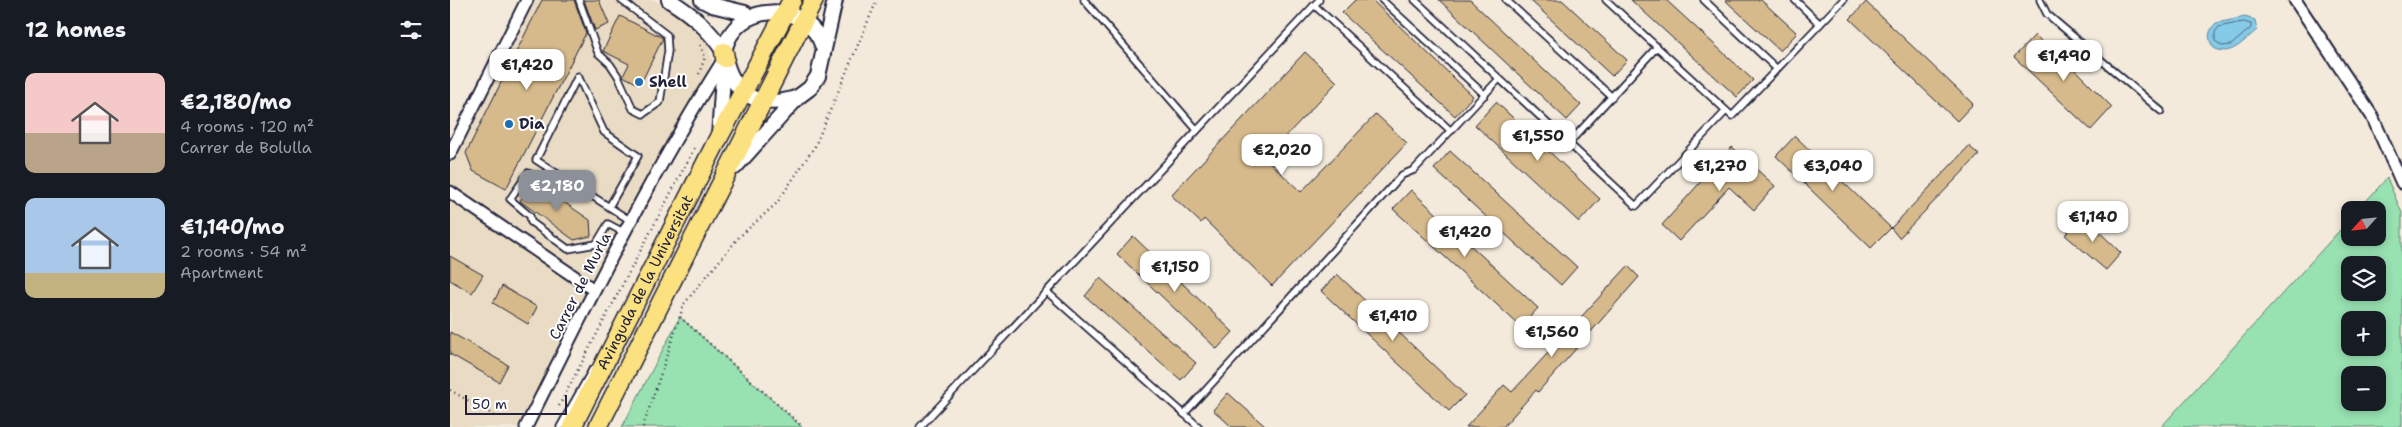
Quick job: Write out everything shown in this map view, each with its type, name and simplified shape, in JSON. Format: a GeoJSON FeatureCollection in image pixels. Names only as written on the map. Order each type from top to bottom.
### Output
{"type":"FeatureCollection","features":[{"type":"Feature","properties":{"kind":"main road","name":"Avinguda de la Universitat"},"geometry":{"type":"LineString","coordinates":[[572,427],[719,137],[791,3]]}},
{"type":"Feature","properties":{"kind":"main road","name":"Avinguda de la Universitat"},"geometry":{"type":"LineString","coordinates":[[598,427],[810,8]]}},
{"type":"Feature","properties":{"kind":"street"},"geometry":{"type":"LineString","coordinates":[[450,154],[527,0]]}},
{"type":"Feature","properties":{"kind":"street"},"geometry":{"type":"LineString","coordinates":[[669,0],[696,17],[711,32],[725,55],[728,71],[734,82],[743,92],[764,102],[782,102],[798,97]]}},
{"type":"Feature","properties":{"kind":"street"},"geometry":{"type":"LineString","coordinates":[[702,0],[712,5],[753,7],[766,4],[791,3],[810,8],[823,47]]}},
{"type":"Feature","properties":{"kind":"street","name":"Avinguda de la Universitat"},"geometry":{"type":"LineString","coordinates":[[726,177],[798,97],[810,88],[818,76],[823,62],[823,47],[835,0]]}},
{"type":"Feature","properties":{"kind":"street"},"geometry":{"type":"LineString","coordinates":[[2295,0],[2372,116],[2402,183]]}},
{"type":"Feature","properties":{"kind":"street","name":"Avinguda de la Universitat"},"geometry":{"type":"LineString","coordinates":[[719,137],[725,55],[730,30],[753,7]]}},
{"type":"Feature","properties":{"kind":"street","name":"Carrer de Murla"},"geometry":{"type":"LineString","coordinates":[[526,427],[594,290],[689,114],[725,55]]}},
{"type":"Feature","properties":{"kind":"street"},"geometry":{"type":"LineString","coordinates":[[450,192],[594,290]]}},
{"type":"Feature","properties":{"kind":"lane"},"geometry":{"type":"LineString","coordinates":[[579,0],[598,52],[614,70],[633,109],[643,114],[660,102],[668,51],[667,35],[621,0]]}},
{"type":"Feature","properties":{"kind":"lane"},"geometry":{"type":"LineString","coordinates":[[1084,0],[1197,130]]}},
{"type":"Feature","properties":{"kind":"lane"},"geometry":{"type":"LineString","coordinates":[[920,427],[1319,0]]}},
{"type":"Feature","properties":{"kind":"lane"},"geometry":{"type":"LineString","coordinates":[[1382,0],[1485,94]]}},
{"type":"Feature","properties":{"kind":"lane"},"geometry":{"type":"LineString","coordinates":[[1415,0],[1636,206],[1726,111]]}},
{"type":"Feature","properties":{"kind":"lane"},"geometry":{"type":"LineString","coordinates":[[1506,0],[1612,97]]}},
{"type":"Feature","properties":{"kind":"lane"},"geometry":{"type":"LineString","coordinates":[[1606,0],[1732,116],[1843,0]]}},
{"type":"Feature","properties":{"kind":"lane"},"geometry":{"type":"LineString","coordinates":[[1704,0],[1777,69]]}},
{"type":"Feature","properties":{"kind":"lane"},"geometry":{"type":"LineString","coordinates":[[1794,0],[1820,24]]}},
{"type":"Feature","properties":{"kind":"lane"},"geometry":{"type":"LineString","coordinates":[[2040,0],[2047,14],[2161,111]]}},
{"type":"Feature","properties":{"kind":"lane"},"geometry":{"type":"LineString","coordinates":[[1314,5],[1450,131]]}},
{"type":"Feature","properties":{"kind":"lane"},"geometry":{"type":"LineString","coordinates":[[1569,143],[1657,47]]}},
{"type":"Feature","properties":{"kind":"lane"},"geometry":{"type":"LineString","coordinates":[[609,207],[638,156],[604,132],[578,76],[536,160],[576,186],[609,207],[631,221]]}},
{"type":"Feature","properties":{"kind":"lane"},"geometry":{"type":"LineString","coordinates":[[1184,414],[1402,175],[1414,170],[1500,79]]}},
{"type":"Feature","properties":{"kind":"lane"},"geometry":{"type":"LineString","coordinates":[[576,186],[559,188],[528,173],[510,199],[530,216],[531,222],[568,249],[596,244],[608,224],[625,233]]}},
{"type":"Feature","properties":{"kind":"lane"},"geometry":{"type":"LineString","coordinates":[[1047,292],[1199,427]]}},
{"type":"Feature","properties":{"kind":"lane"},"geometry":{"type":"LineString","coordinates":[[560,427],[584,383],[634,303]]}},
{"type":"Feature","properties":{"kind":"path"},"geometry":{"type":"LineString","coordinates":[[643,427],[684,304],[739,238],[777,203],[814,146],[877,0]]}},
{"type":"Feature","properties":{"kind":"path"},"geometry":{"type":"LineString","coordinates":[[680,317],[803,427]]}},
{"type":"Feature","properties":{"kind":"path"},"geometry":{"type":"LineString","coordinates":[[450,390],[495,416]]}},
{"type":"Feature","properties":{"kind":"shaded area"},"geometry":{"type":"Polygon","coordinates":[[[533,0],[655,0],[696,28],[708,45],[712,61],[523,427],[450,427],[450,164],[533,0]]]}},
{"type":"Feature","properties":{"kind":"green space"},"geometry":{"type":"Polygon","coordinates":[[[2387,178],[2402,213],[2402,427],[2161,427],[2341,229],[2341,246],[2386,246],[2386,201],[2366,201],[2387,178]]]}},
{"type":"Feature","properties":{"kind":"green space"},"geometry":{"type":"Polygon","coordinates":[[[680,317],[802,427],[622,427],[680,317]]]}},
{"type":"Feature","properties":{"kind":"water"},"geometry":{"type":"Polygon","coordinates":[[[2245,17],[2255,20],[2257,30],[2232,49],[2220,51],[2214,48],[2209,35],[2216,23],[2245,17]]]}},
{"type":"Feature","properties":{"kind":"building"},"geometry":{"type":"Polygon","coordinates":[[[542,0],[574,0],[586,33],[506,189],[473,171],[466,153],[542,0]]]}},
{"type":"Feature","properties":{"kind":"building"},"geometry":{"type":"Polygon","coordinates":[[[584,0],[599,0],[609,24],[595,30],[584,0]]]}},
{"type":"Feature","properties":{"kind":"building"},"geometry":{"type":"Polygon","coordinates":[[[1355,0],[1372,0],[1473,96],[1455,116],[1342,13],[1355,0]]]}},
{"type":"Feature","properties":{"kind":"building"},"geometry":{"type":"Polygon","coordinates":[[[1439,0],[1470,0],[1581,105],[1567,120],[1439,0]]]}},
{"type":"Feature","properties":{"kind":"building"},"geometry":{"type":"Polygon","coordinates":[[[1530,0],[1562,0],[1627,60],[1612,76],[1530,0]]]}},
{"type":"Feature","properties":{"kind":"building"},"geometry":{"type":"Polygon","coordinates":[[[1631,0],[1666,0],[1753,80],[1737,97],[1631,0]]]}},
{"type":"Feature","properties":{"kind":"building"},"geometry":{"type":"Polygon","coordinates":[[[1725,0],[1761,0],[1797,33],[1780,51],[1725,0]]]}},
{"type":"Feature","properties":{"kind":"building"},"geometry":{"type":"Polygon","coordinates":[[[1866,2],[1973,104],[1957,121],[1850,19],[1866,2]]]}},
{"type":"Feature","properties":{"kind":"building"},"geometry":{"type":"Polygon","coordinates":[[[620,16],[663,38],[640,85],[623,76],[629,64],[603,51],[620,16]]]}},
{"type":"Feature","properties":{"kind":"building"},"geometry":{"type":"Polygon","coordinates":[[[2035,35],[2064,62],[2065,60],[2112,107],[2091,130],[2014,57],[2035,35]]]}},
{"type":"Feature","properties":{"kind":"building"},"geometry":{"type":"Polygon","coordinates":[[[1305,52],[1337,82],[1265,158],[1301,192],[1376,114],[1407,143],[1272,286],[1204,219],[1201,223],[1171,195],[1305,52]]]}},
{"type":"Feature","properties":{"kind":"building"},"geometry":{"type":"Polygon","coordinates":[[[1496,102],[1600,199],[1579,222],[1475,125],[1496,102]]]}},
{"type":"Feature","properties":{"kind":"building"},"geometry":{"type":"Polygon","coordinates":[[[1795,136],[1891,228],[1871,248],[1776,156],[1795,136]]]}},
{"type":"Feature","properties":{"kind":"building"},"geometry":{"type":"Polygon","coordinates":[[[1969,146],[1979,155],[1899,238],[1891,228],[1969,146]]]}},
{"type":"Feature","properties":{"kind":"building"},"geometry":{"type":"Polygon","coordinates":[[[1732,147],[1775,186],[1754,210],[1729,187],[1679,241],[1662,225],[1732,147]]]}},
{"type":"Feature","properties":{"kind":"building"},"geometry":{"type":"Polygon","coordinates":[[[1450,151],[1577,267],[1561,285],[1434,169],[1450,151]]]}},
{"type":"Feature","properties":{"kind":"building"},"geometry":{"type":"Polygon","coordinates":[[[533,181],[590,220],[591,236],[574,240],[520,201],[533,181]]]}},
{"type":"Feature","properties":{"kind":"building"},"geometry":{"type":"Polygon","coordinates":[[[1411,190],[1538,308],[1521,327],[1393,209],[1411,190]]]}},
{"type":"Feature","properties":{"kind":"building"},"geometry":{"type":"Polygon","coordinates":[[[2083,216],[2121,253],[2106,270],[2065,235],[2083,216]]]}},
{"type":"Feature","properties":{"kind":"building"},"geometry":{"type":"Polygon","coordinates":[[[1133,236],[1233,332],[1217,349],[1117,254],[1133,236]]]}},
{"type":"Feature","properties":{"kind":"building"},"geometry":{"type":"Polygon","coordinates":[[[450,256],[483,275],[472,293],[450,280],[450,256]]]}},
{"type":"Feature","properties":{"kind":"building"},"geometry":{"type":"Polygon","coordinates":[[[1628,266],[1639,277],[1538,392],[1536,390],[1503,427],[1466,427],[1504,385],[1512,392],[1628,266]]]}},
{"type":"Feature","properties":{"kind":"building"},"geometry":{"type":"Polygon","coordinates":[[[1337,274],[1465,395],[1449,411],[1321,291],[1337,274]]]}},
{"type":"Feature","properties":{"kind":"building"},"geometry":{"type":"Polygon","coordinates":[[[1100,278],[1196,363],[1181,380],[1085,296],[1100,278]]]}},
{"type":"Feature","properties":{"kind":"building"},"geometry":{"type":"Polygon","coordinates":[[[502,286],[537,307],[528,324],[493,303],[502,286]]]}},
{"type":"Feature","properties":{"kind":"building"},"geometry":{"type":"Polygon","coordinates":[[[450,332],[508,365],[499,382],[450,354],[450,332]]]}},
{"type":"Feature","properties":{"kind":"building"},"geometry":{"type":"Polygon","coordinates":[[[1228,393],[1266,427],[1232,427],[1213,410],[1228,393]]]}},
{"type":"Feature","properties":{"kind":"place","name":"Shell"},"geometry":{"type":"Point","coordinates":[639,82]}},
{"type":"Feature","properties":{"kind":"place","name":"Dia"},"geometry":{"type":"Point","coordinates":[509,124]}}]}
